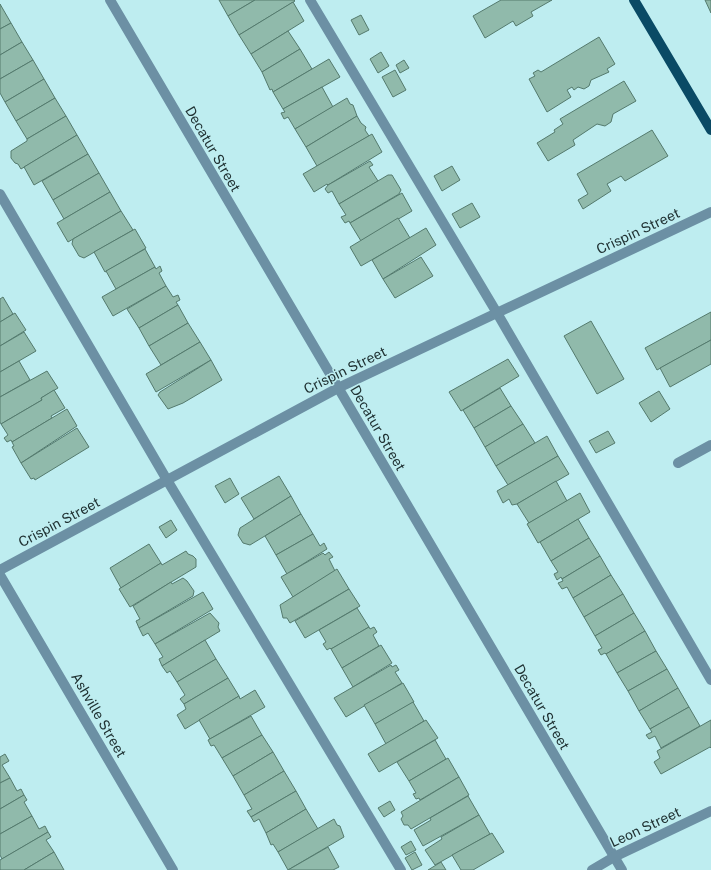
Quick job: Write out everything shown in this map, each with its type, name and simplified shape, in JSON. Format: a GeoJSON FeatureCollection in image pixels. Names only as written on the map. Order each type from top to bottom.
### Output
{"type":"FeatureCollection","features":[{"type":"Feature","properties":{"kind":"main road"},"geometry":{"type":"LineString","coordinates":[[634,0],[711,130]]}},
{"type":"Feature","properties":{"kind":"street","name":"Decatur Street"},"geometry":{"type":"LineString","coordinates":[[110,0],[622,870]]}},
{"type":"Feature","properties":{"kind":"street"},"geometry":{"type":"LineString","coordinates":[[310,0],[496,313],[711,680]]}},
{"type":"Feature","properties":{"kind":"street"},"geometry":{"type":"LineString","coordinates":[[0,194],[166,480],[401,870]]}},
{"type":"Feature","properties":{"kind":"street","name":"Crispin Street"},"geometry":{"type":"LineString","coordinates":[[0,570],[338,388],[711,212]]}},
{"type":"Feature","properties":{"kind":"street"},"geometry":{"type":"LineString","coordinates":[[678,463],[711,445]]}},
{"type":"Feature","properties":{"kind":"street","name":"Ashville Street"},"geometry":{"type":"LineString","coordinates":[[0,574],[173,870]]}},
{"type":"Feature","properties":{"kind":"street","name":"Leon Street"},"geometry":{"type":"LineString","coordinates":[[592,870],[614,857],[711,811]]}},
{"type":"Feature","properties":{"kind":"building"},"geometry":{"type":"Polygon","coordinates":[[[219,0],[255,0],[228,16],[219,0]]]}},
{"type":"Feature","properties":{"kind":"building"},"geometry":{"type":"Polygon","coordinates":[[[255,0],[295,1],[239,35],[228,16],[255,0]]]}},
{"type":"Feature","properties":{"kind":"building"},"geometry":{"type":"Polygon","coordinates":[[[501,0],[552,0],[531,12],[533,16],[516,26],[513,21],[485,38],[473,16],[501,0]]]}},
{"type":"Feature","properties":{"kind":"building"},"geometry":{"type":"Polygon","coordinates":[[[705,0],[711,0],[711,13],[705,0]]]}},
{"type":"Feature","properties":{"kind":"building"},"geometry":{"type":"Polygon","coordinates":[[[293,2],[304,21],[251,54],[239,35],[293,2]]]}},
{"type":"Feature","properties":{"kind":"building"},"geometry":{"type":"Polygon","coordinates":[[[0,4],[11,23],[0,29],[0,4]]]}},
{"type":"Feature","properties":{"kind":"building"},"geometry":{"type":"Polygon","coordinates":[[[361,15],[369,30],[359,35],[351,20],[361,15]]]}},
{"type":"Feature","properties":{"kind":"building"},"geometry":{"type":"Polygon","coordinates":[[[11,23],[22,42],[0,55],[0,29],[11,23]]]}},
{"type":"Feature","properties":{"kind":"building"},"geometry":{"type":"Polygon","coordinates":[[[288,31],[300,49],[262,72],[251,54],[288,31]]]}},
{"type":"Feature","properties":{"kind":"building"},"geometry":{"type":"Polygon","coordinates":[[[599,37],[615,64],[607,69],[609,72],[591,80],[589,86],[584,89],[578,87],[574,90],[572,87],[567,90],[571,97],[547,112],[529,79],[535,76],[533,73],[538,70],[541,72],[599,37]]]}},
{"type":"Feature","properties":{"kind":"building"},"geometry":{"type":"Polygon","coordinates":[[[22,42],[33,60],[0,79],[0,55],[22,42]]]}},
{"type":"Feature","properties":{"kind":"building"},"geometry":{"type":"Polygon","coordinates":[[[300,49],[312,69],[273,92],[272,89],[270,90],[262,72],[300,49]]]}},
{"type":"Feature","properties":{"kind":"building"},"geometry":{"type":"Polygon","coordinates":[[[381,52],[389,66],[378,73],[370,59],[381,52]]]}},
{"type":"Feature","properties":{"kind":"building"},"geometry":{"type":"Polygon","coordinates":[[[329,59],[340,77],[283,109],[273,92],[329,59]]]}},
{"type":"Feature","properties":{"kind":"building"},"geometry":{"type":"Polygon","coordinates":[[[33,60],[44,79],[5,102],[0,93],[0,79],[33,60]]]}},
{"type":"Feature","properties":{"kind":"building"},"geometry":{"type":"Polygon","coordinates":[[[404,60],[409,68],[400,73],[396,65],[404,60]]]}},
{"type":"Feature","properties":{"kind":"building"},"geometry":{"type":"Polygon","coordinates":[[[395,70],[406,90],[393,97],[382,77],[395,70]]]}},
{"type":"Feature","properties":{"kind":"building"},"geometry":{"type":"Polygon","coordinates":[[[44,79],[55,98],[16,121],[5,102],[44,79]]]}},
{"type":"Feature","properties":{"kind":"building"},"geometry":{"type":"Polygon","coordinates":[[[624,81],[636,101],[613,114],[611,122],[605,126],[597,124],[573,140],[575,145],[548,161],[537,143],[555,132],[554,130],[563,124],[560,119],[624,81]]]}},
{"type":"Feature","properties":{"kind":"building"},"geometry":{"type":"Polygon","coordinates":[[[322,87],[333,107],[295,129],[288,117],[284,119],[281,113],[285,112],[283,109],[322,87]]]}},
{"type":"Feature","properties":{"kind":"building"},"geometry":{"type":"Polygon","coordinates":[[[55,98],[66,116],[27,139],[16,121],[55,98]]]}},
{"type":"Feature","properties":{"kind":"building"},"geometry":{"type":"Polygon","coordinates":[[[347,98],[350,104],[353,105],[357,116],[306,147],[295,129],[347,98]]]}},
{"type":"Feature","properties":{"kind":"building"},"geometry":{"type":"Polygon","coordinates":[[[66,116],[77,135],[21,169],[11,158],[11,151],[27,141],[27,139],[66,116]]]}},
{"type":"Feature","properties":{"kind":"building"},"geometry":{"type":"Polygon","coordinates":[[[357,116],[361,123],[366,127],[365,130],[369,136],[317,166],[306,147],[357,116]]]}},
{"type":"Feature","properties":{"kind":"building"},"geometry":{"type":"Polygon","coordinates":[[[652,130],[668,156],[625,181],[621,176],[607,184],[611,191],[583,209],[578,200],[588,194],[577,174],[652,130]]]}},
{"type":"Feature","properties":{"kind":"building"},"geometry":{"type":"Polygon","coordinates":[[[372,134],[382,152],[314,192],[303,174],[372,134]]]}},
{"type":"Feature","properties":{"kind":"building"},"geometry":{"type":"Polygon","coordinates":[[[77,135],[88,154],[34,185],[24,167],[77,135]]]}},
{"type":"Feature","properties":{"kind":"building"},"geometry":{"type":"Polygon","coordinates":[[[88,154],[99,173],[53,200],[42,181],[88,154]]]}},
{"type":"Feature","properties":{"kind":"building"},"geometry":{"type":"Polygon","coordinates":[[[370,161],[373,165],[369,167],[378,181],[339,204],[332,191],[328,193],[325,189],[328,185],[370,161]]]}},
{"type":"Feature","properties":{"kind":"building"},"geometry":{"type":"Polygon","coordinates":[[[452,166],[460,180],[442,191],[434,176],[452,166]]]}},
{"type":"Feature","properties":{"kind":"building"},"geometry":{"type":"Polygon","coordinates":[[[99,173],[110,192],[64,219],[53,200],[99,173]]]}},
{"type":"Feature","properties":{"kind":"building"},"geometry":{"type":"Polygon","coordinates":[[[388,175],[392,175],[401,190],[399,194],[350,223],[349,221],[345,223],[341,217],[346,215],[339,204],[388,175]]]}},
{"type":"Feature","properties":{"kind":"building"},"geometry":{"type":"Polygon","coordinates":[[[110,192],[121,211],[68,242],[57,223],[110,192]]]}},
{"type":"Feature","properties":{"kind":"building"},"geometry":{"type":"Polygon","coordinates":[[[402,193],[412,211],[361,241],[350,223],[402,193]]]}},
{"type":"Feature","properties":{"kind":"building"},"geometry":{"type":"Polygon","coordinates":[[[472,203],[480,217],[460,228],[452,214],[472,203]]]}},
{"type":"Feature","properties":{"kind":"building"},"geometry":{"type":"Polygon","coordinates":[[[121,211],[133,230],[84,258],[79,256],[72,244],[73,239],[121,211]]]}},
{"type":"Feature","properties":{"kind":"building"},"geometry":{"type":"Polygon","coordinates":[[[398,218],[410,238],[361,266],[350,247],[398,218]]]}},
{"type":"Feature","properties":{"kind":"building"},"geometry":{"type":"Polygon","coordinates":[[[426,228],[436,245],[383,279],[372,260],[426,228]]]}},
{"type":"Feature","properties":{"kind":"building"},"geometry":{"type":"Polygon","coordinates":[[[135,229],[146,248],[105,272],[94,252],[135,229]]]}},
{"type":"Feature","properties":{"kind":"building"},"geometry":{"type":"Polygon","coordinates":[[[145,249],[155,267],[116,289],[106,271],[145,249]]]}},
{"type":"Feature","properties":{"kind":"building"},"geometry":{"type":"Polygon","coordinates":[[[421,257],[433,276],[395,298],[383,279],[421,257]]]}},
{"type":"Feature","properties":{"kind":"building"},"geometry":{"type":"Polygon","coordinates":[[[160,266],[162,271],[159,273],[166,286],[113,316],[102,297],[155,267],[156,269],[160,266]]]}},
{"type":"Feature","properties":{"kind":"building"},"geometry":{"type":"Polygon","coordinates":[[[166,286],[173,297],[178,295],[180,300],[176,302],[178,305],[139,328],[127,309],[166,286]]]}},
{"type":"Feature","properties":{"kind":"building"},"geometry":{"type":"Polygon","coordinates":[[[3,297],[13,314],[0,322],[0,299],[3,297]]]}},
{"type":"Feature","properties":{"kind":"building"},"geometry":{"type":"Polygon","coordinates":[[[178,305],[188,323],[149,346],[139,328],[178,305]]]}},
{"type":"Feature","properties":{"kind":"building"},"geometry":{"type":"Polygon","coordinates":[[[711,312],[711,340],[657,370],[645,348],[711,312]]]}},
{"type":"Feature","properties":{"kind":"building"},"geometry":{"type":"Polygon","coordinates":[[[15,313],[26,330],[0,346],[0,322],[15,313]]]}},
{"type":"Feature","properties":{"kind":"building"},"geometry":{"type":"Polygon","coordinates":[[[591,321],[624,379],[597,394],[564,336],[591,321]]]}},
{"type":"Feature","properties":{"kind":"building"},"geometry":{"type":"Polygon","coordinates":[[[188,323],[200,342],[161,365],[149,346],[188,323]]]}},
{"type":"Feature","properties":{"kind":"building"},"geometry":{"type":"Polygon","coordinates":[[[24,332],[36,351],[0,372],[0,346],[24,332]]]}},
{"type":"Feature","properties":{"kind":"building"},"geometry":{"type":"Polygon","coordinates":[[[711,340],[711,364],[670,387],[660,368],[711,340]]]}},
{"type":"Feature","properties":{"kind":"building"},"geometry":{"type":"Polygon","coordinates":[[[200,342],[211,360],[156,392],[146,374],[200,342]]]}},
{"type":"Feature","properties":{"kind":"building"},"geometry":{"type":"Polygon","coordinates":[[[508,359],[519,376],[461,411],[449,392],[508,359]]]}},
{"type":"Feature","properties":{"kind":"building"},"geometry":{"type":"Polygon","coordinates":[[[211,360],[222,380],[183,403],[168,409],[158,395],[160,392],[211,360]]]}},
{"type":"Feature","properties":{"kind":"building"},"geometry":{"type":"Polygon","coordinates":[[[19,361],[30,380],[0,397],[0,372],[19,361]]]}},
{"type":"Feature","properties":{"kind":"building"},"geometry":{"type":"Polygon","coordinates":[[[47,371],[58,388],[41,398],[42,400],[1,424],[0,397],[47,371]]]}},
{"type":"Feature","properties":{"kind":"building"},"geometry":{"type":"Polygon","coordinates":[[[500,388],[511,406],[474,428],[463,410],[500,388]]]}},
{"type":"Feature","properties":{"kind":"building"},"geometry":{"type":"Polygon","coordinates":[[[54,390],[65,408],[51,416],[52,418],[12,442],[11,440],[7,442],[4,438],[8,435],[1,424],[42,400],[41,398],[54,390]]]}},
{"type":"Feature","properties":{"kind":"building"},"geometry":{"type":"Polygon","coordinates":[[[659,391],[670,409],[651,422],[639,403],[659,391]]]}},
{"type":"Feature","properties":{"kind":"building"},"geometry":{"type":"Polygon","coordinates":[[[511,406],[523,424],[485,447],[474,428],[511,406]]]}},
{"type":"Feature","properties":{"kind":"building"},"geometry":{"type":"Polygon","coordinates":[[[67,409],[77,426],[21,463],[12,447],[14,446],[12,442],[67,409]]]}},
{"type":"Feature","properties":{"kind":"building"},"geometry":{"type":"Polygon","coordinates":[[[523,424],[535,443],[496,466],[485,447],[523,424]]]}},
{"type":"Feature","properties":{"kind":"building"},"geometry":{"type":"Polygon","coordinates":[[[77,428],[89,447],[35,480],[34,478],[31,479],[21,463],[77,428]]]}},
{"type":"Feature","properties":{"kind":"building"},"geometry":{"type":"Polygon","coordinates":[[[608,431],[615,443],[596,453],[589,441],[608,431]]]}},
{"type":"Feature","properties":{"kind":"building"},"geometry":{"type":"Polygon","coordinates":[[[547,436],[558,456],[508,485],[496,466],[547,436]]]}},
{"type":"Feature","properties":{"kind":"building"},"geometry":{"type":"Polygon","coordinates":[[[558,456],[569,474],[517,504],[512,505],[509,499],[503,503],[497,491],[558,456]]]}},
{"type":"Feature","properties":{"kind":"building"},"geometry":{"type":"Polygon","coordinates":[[[279,476],[291,496],[254,519],[241,498],[279,476]]]}},
{"type":"Feature","properties":{"kind":"building"},"geometry":{"type":"Polygon","coordinates":[[[230,478],[239,494],[225,503],[215,486],[230,478]]]}},
{"type":"Feature","properties":{"kind":"building"},"geometry":{"type":"Polygon","coordinates":[[[556,481],[567,501],[529,523],[517,504],[556,481]]]}},
{"type":"Feature","properties":{"kind":"building"},"geometry":{"type":"Polygon","coordinates":[[[580,493],[590,512],[538,543],[527,524],[580,493]]]}},
{"type":"Feature","properties":{"kind":"building"},"geometry":{"type":"Polygon","coordinates":[[[291,496],[301,514],[250,545],[243,543],[238,535],[240,528],[291,496]]]}},
{"type":"Feature","properties":{"kind":"building"},"geometry":{"type":"Polygon","coordinates":[[[301,514],[313,534],[276,555],[265,536],[301,514]]]}},
{"type":"Feature","properties":{"kind":"building"},"geometry":{"type":"Polygon","coordinates":[[[578,519],[589,538],[551,561],[540,542],[578,519]]]}},
{"type":"Feature","properties":{"kind":"building"},"geometry":{"type":"Polygon","coordinates":[[[171,520],[177,530],[166,538],[159,527],[171,520]]]}},
{"type":"Feature","properties":{"kind":"building"},"geometry":{"type":"Polygon","coordinates":[[[313,534],[320,546],[324,543],[327,549],[287,574],[276,555],[313,534]]]}},
{"type":"Feature","properties":{"kind":"building"},"geometry":{"type":"Polygon","coordinates":[[[589,538],[600,556],[562,579],[561,577],[557,580],[554,574],[558,572],[551,561],[589,538]]]}},
{"type":"Feature","properties":{"kind":"building"},"geometry":{"type":"Polygon","coordinates":[[[149,544],[161,563],[121,588],[110,568],[149,544]]]}},
{"type":"Feature","properties":{"kind":"building"},"geometry":{"type":"Polygon","coordinates":[[[186,551],[196,559],[196,567],[130,607],[119,589],[161,563],[162,565],[186,551]]]}},
{"type":"Feature","properties":{"kind":"building"},"geometry":{"type":"Polygon","coordinates":[[[329,552],[333,557],[329,559],[335,571],[293,597],[281,577],[323,553],[325,555],[329,552]]]}},
{"type":"Feature","properties":{"kind":"building"},"geometry":{"type":"Polygon","coordinates":[[[600,556],[611,575],[573,598],[567,587],[562,589],[558,583],[563,581],[562,579],[600,556]]]}},
{"type":"Feature","properties":{"kind":"building"},"geometry":{"type":"Polygon","coordinates":[[[337,569],[349,589],[290,623],[287,618],[283,618],[280,605],[337,569]]]}},
{"type":"Feature","properties":{"kind":"building"},"geometry":{"type":"Polygon","coordinates":[[[611,575],[623,594],[584,617],[573,598],[611,575]]]}},
{"type":"Feature","properties":{"kind":"building"},"geometry":{"type":"Polygon","coordinates":[[[183,578],[194,591],[193,596],[139,628],[136,621],[140,619],[133,606],[171,582],[172,584],[183,578]]]}},
{"type":"Feature","properties":{"kind":"building"},"geometry":{"type":"Polygon","coordinates":[[[349,589],[360,606],[305,638],[295,621],[349,589]]]}},
{"type":"Feature","properties":{"kind":"building"},"geometry":{"type":"Polygon","coordinates":[[[203,592],[213,609],[155,644],[148,633],[143,636],[139,628],[203,592]]]}},
{"type":"Feature","properties":{"kind":"building"},"geometry":{"type":"Polygon","coordinates":[[[623,594],[634,613],[595,636],[584,617],[623,594]]]}},
{"type":"Feature","properties":{"kind":"building"},"geometry":{"type":"Polygon","coordinates":[[[357,608],[369,627],[327,650],[323,644],[326,642],[319,630],[357,608]]]}},
{"type":"Feature","properties":{"kind":"building"},"geometry":{"type":"Polygon","coordinates":[[[210,613],[219,623],[218,627],[220,631],[162,666],[159,659],[163,657],[155,644],[210,613]]]}},
{"type":"Feature","properties":{"kind":"building"},"geometry":{"type":"Polygon","coordinates":[[[634,613],[645,631],[606,654],[601,655],[598,650],[602,648],[595,636],[634,613]]]}},
{"type":"Feature","properties":{"kind":"building"},"geometry":{"type":"Polygon","coordinates":[[[369,627],[370,629],[374,627],[377,632],[373,635],[379,646],[342,668],[331,649],[369,627]]]}},
{"type":"Feature","properties":{"kind":"building"},"geometry":{"type":"Polygon","coordinates":[[[645,631],[656,651],[617,673],[606,654],[645,631]]]}},
{"type":"Feature","properties":{"kind":"building"},"geometry":{"type":"Polygon","coordinates":[[[205,640],[216,659],[177,682],[170,671],[167,673],[162,666],[205,640]]]}},
{"type":"Feature","properties":{"kind":"building"},"geometry":{"type":"Polygon","coordinates":[[[381,645],[392,663],[353,687],[342,668],[381,645]]]}},
{"type":"Feature","properties":{"kind":"building"},"geometry":{"type":"Polygon","coordinates":[[[656,651],[667,669],[628,691],[617,673],[656,651]]]}},
{"type":"Feature","properties":{"kind":"building"},"geometry":{"type":"Polygon","coordinates":[[[216,659],[228,678],[184,704],[180,699],[185,695],[177,682],[216,659]]]}},
{"type":"Feature","properties":{"kind":"building"},"geometry":{"type":"Polygon","coordinates":[[[391,665],[392,667],[396,665],[399,670],[395,672],[402,683],[346,717],[334,698],[391,665]]]}},
{"type":"Feature","properties":{"kind":"building"},"geometry":{"type":"Polygon","coordinates":[[[667,669],[678,688],[639,711],[628,691],[667,669]]]}},
{"type":"Feature","properties":{"kind":"building"},"geometry":{"type":"Polygon","coordinates":[[[228,678],[239,696],[185,729],[177,715],[186,709],[184,704],[228,678]]]}},
{"type":"Feature","properties":{"kind":"building"},"geometry":{"type":"Polygon","coordinates":[[[403,683],[414,702],[375,724],[364,705],[403,683]]]}},
{"type":"Feature","properties":{"kind":"building"},"geometry":{"type":"Polygon","coordinates":[[[678,688],[689,707],[650,729],[639,711],[678,688]]]}},
{"type":"Feature","properties":{"kind":"building"},"geometry":{"type":"Polygon","coordinates":[[[255,690],[265,707],[210,739],[199,720],[239,696],[240,699],[255,690]]]}},
{"type":"Feature","properties":{"kind":"building"},"geometry":{"type":"Polygon","coordinates":[[[413,702],[424,721],[386,744],[375,724],[413,702]]]}},
{"type":"Feature","properties":{"kind":"building"},"geometry":{"type":"Polygon","coordinates":[[[689,707],[700,726],[661,748],[655,736],[649,739],[646,735],[652,732],[650,729],[689,707]]]}},
{"type":"Feature","properties":{"kind":"building"},"geometry":{"type":"Polygon","coordinates":[[[251,716],[262,735],[222,758],[214,745],[211,746],[208,740],[251,716]]]}},
{"type":"Feature","properties":{"kind":"building"},"geometry":{"type":"Polygon","coordinates":[[[426,720],[438,738],[379,772],[368,754],[426,720]]]}},
{"type":"Feature","properties":{"kind":"building"},"geometry":{"type":"Polygon","coordinates":[[[711,720],[711,748],[710,747],[661,774],[654,762],[660,758],[657,751],[711,720]]]}},
{"type":"Feature","properties":{"kind":"building"},"geometry":{"type":"Polygon","coordinates":[[[262,735],[273,752],[233,776],[222,758],[262,735]]]}},
{"type":"Feature","properties":{"kind":"building"},"geometry":{"type":"Polygon","coordinates":[[[435,740],[446,759],[409,781],[397,762],[435,740]]]}},
{"type":"Feature","properties":{"kind":"building"},"geometry":{"type":"Polygon","coordinates":[[[273,752],[284,771],[244,795],[233,776],[273,752]]]}},
{"type":"Feature","properties":{"kind":"building"},"geometry":{"type":"Polygon","coordinates":[[[5,754],[9,761],[2,765],[10,778],[0,783],[0,757],[5,754]]]}},
{"type":"Feature","properties":{"kind":"building"},"geometry":{"type":"Polygon","coordinates":[[[448,758],[459,777],[420,800],[419,798],[416,799],[413,794],[416,793],[409,781],[448,758]]]}},
{"type":"Feature","properties":{"kind":"building"},"geometry":{"type":"Polygon","coordinates":[[[284,771],[296,791],[251,817],[247,811],[252,809],[244,795],[284,771]]]}},
{"type":"Feature","properties":{"kind":"building"},"geometry":{"type":"Polygon","coordinates":[[[459,777],[469,795],[411,829],[408,825],[404,825],[401,819],[403,816],[401,812],[459,777]]]}},
{"type":"Feature","properties":{"kind":"building"},"geometry":{"type":"Polygon","coordinates":[[[10,778],[17,791],[21,789],[24,795],[0,809],[0,783],[10,778]]]}},
{"type":"Feature","properties":{"kind":"building"},"geometry":{"type":"Polygon","coordinates":[[[296,791],[306,809],[266,833],[259,819],[254,822],[251,817],[296,791]]]}},
{"type":"Feature","properties":{"kind":"building"},"geometry":{"type":"Polygon","coordinates":[[[24,795],[27,800],[24,802],[32,816],[0,834],[0,809],[24,795]]]}},
{"type":"Feature","properties":{"kind":"building"},"geometry":{"type":"Polygon","coordinates":[[[468,796],[479,815],[423,846],[414,830],[431,820],[430,818],[468,796]]]}},
{"type":"Feature","properties":{"kind":"building"},"geometry":{"type":"Polygon","coordinates":[[[390,801],[395,810],[384,817],[378,808],[390,801]]]}},
{"type":"Feature","properties":{"kind":"building"},"geometry":{"type":"Polygon","coordinates":[[[306,809],[318,829],[278,852],[273,844],[271,845],[266,833],[306,809]]]}},
{"type":"Feature","properties":{"kind":"building"},"geometry":{"type":"Polygon","coordinates":[[[479,815],[490,834],[435,865],[425,850],[442,839],[441,837],[479,815]]]}},
{"type":"Feature","properties":{"kind":"building"},"geometry":{"type":"Polygon","coordinates":[[[32,816],[39,829],[45,826],[48,832],[2,859],[0,855],[0,834],[32,816]]]}},
{"type":"Feature","properties":{"kind":"building"},"geometry":{"type":"Polygon","coordinates":[[[334,819],[337,825],[340,826],[344,837],[288,870],[278,852],[334,819]]]}},
{"type":"Feature","properties":{"kind":"building"},"geometry":{"type":"Polygon","coordinates":[[[48,832],[51,837],[46,840],[54,852],[24,870],[0,870],[0,860],[48,832]]]}},
{"type":"Feature","properties":{"kind":"building"},"geometry":{"type":"Polygon","coordinates":[[[492,833],[504,852],[473,870],[461,870],[452,855],[492,833]]]}},
{"type":"Feature","properties":{"kind":"building"},"geometry":{"type":"Polygon","coordinates":[[[411,841],[416,850],[406,855],[401,847],[411,841]]]}},
{"type":"Feature","properties":{"kind":"building"},"geometry":{"type":"Polygon","coordinates":[[[328,847],[339,867],[333,870],[288,870],[328,847]]]}},
{"type":"Feature","properties":{"kind":"building"},"geometry":{"type":"Polygon","coordinates":[[[54,852],[64,870],[24,870],[54,852]]]}},
{"type":"Feature","properties":{"kind":"building"},"geometry":{"type":"Polygon","coordinates":[[[415,852],[422,865],[412,870],[405,858],[415,852]]]}},
{"type":"Feature","properties":{"kind":"building"},"geometry":{"type":"Polygon","coordinates":[[[441,862],[446,870],[428,870],[441,862]]]}}]}
